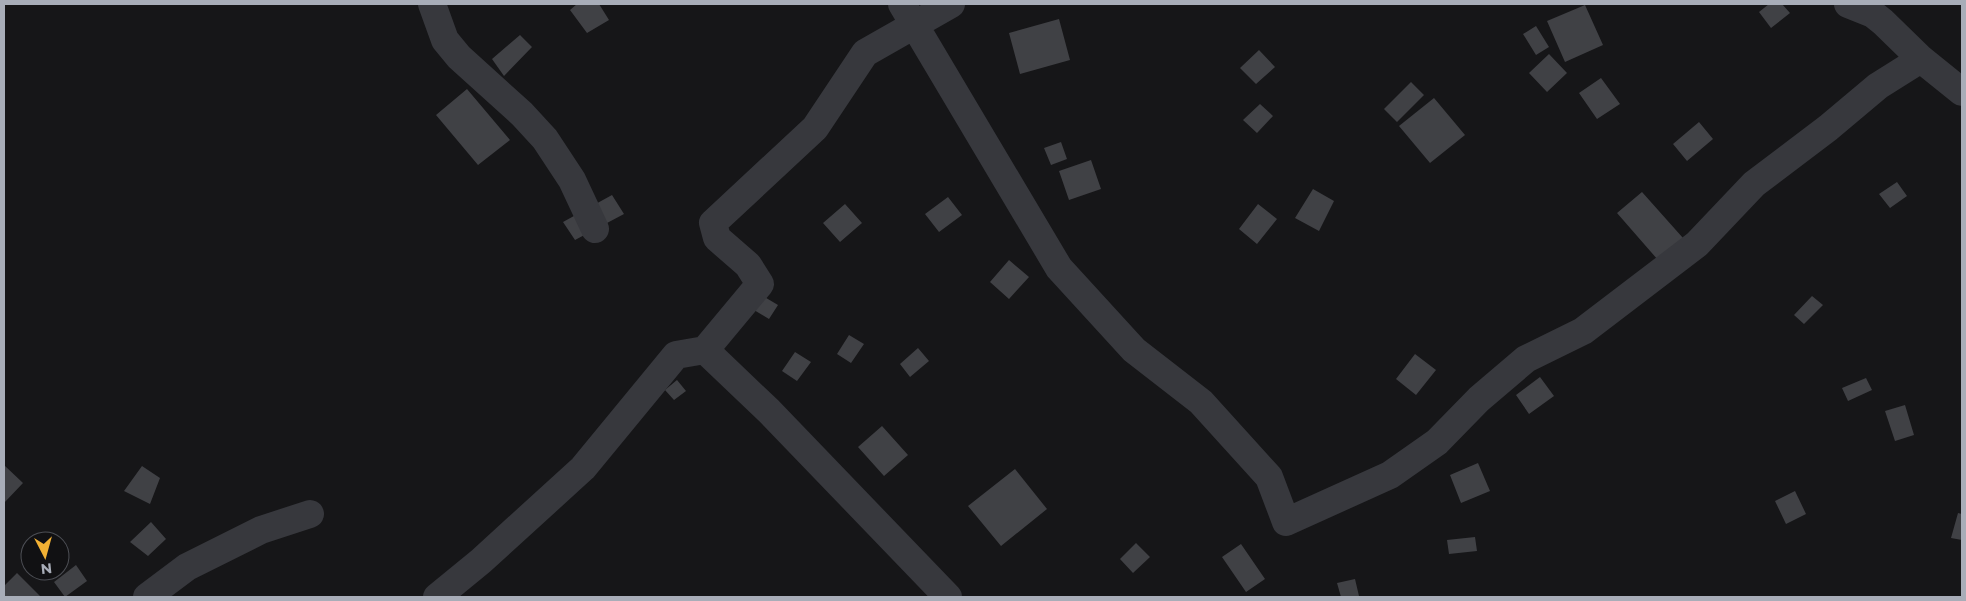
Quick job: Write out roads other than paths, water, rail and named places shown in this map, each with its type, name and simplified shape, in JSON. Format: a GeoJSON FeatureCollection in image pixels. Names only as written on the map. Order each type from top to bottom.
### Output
{"type":"FeatureCollection","features":[{"type":"Feature","properties":{"kind":"street"},"geometry":{"type":"LineString","coordinates":[[432,4],[445,40],[449,45],[493,90],[522,114],[545,140],[572,180],[595,229]]}},
{"type":"Feature","properties":{"kind":"street"},"geometry":{"type":"LineString","coordinates":[[437,597],[488,555],[583,468],[676,355],[705,350],[760,284],[748,265],[717,238],[713,223],[814,128],[865,53],[908,14],[951,4]]}},
{"type":"Feature","properties":{"kind":"street"},"geometry":{"type":"LineString","coordinates":[[1848,4],[1872,14],[1921,59],[1962,92]]}},
{"type":"Feature","properties":{"kind":"street"},"geometry":{"type":"LineString","coordinates":[[908,14],[1059,268],[1134,350],[1201,402],[1269,477],[1286,522],[1390,475],[1437,442],[1479,399],[1526,359],[1583,331],[1696,244],[1754,184],[1828,128],[1878,86],[1921,59]]}},
{"type":"Feature","properties":{"kind":"street"},"geometry":{"type":"LineString","coordinates":[[705,350],[769,411],[948,597]]}},
{"type":"Feature","properties":{"kind":"street"},"geometry":{"type":"LineString","coordinates":[[146,597],[187,567],[262,530],[310,514]]}}]}
